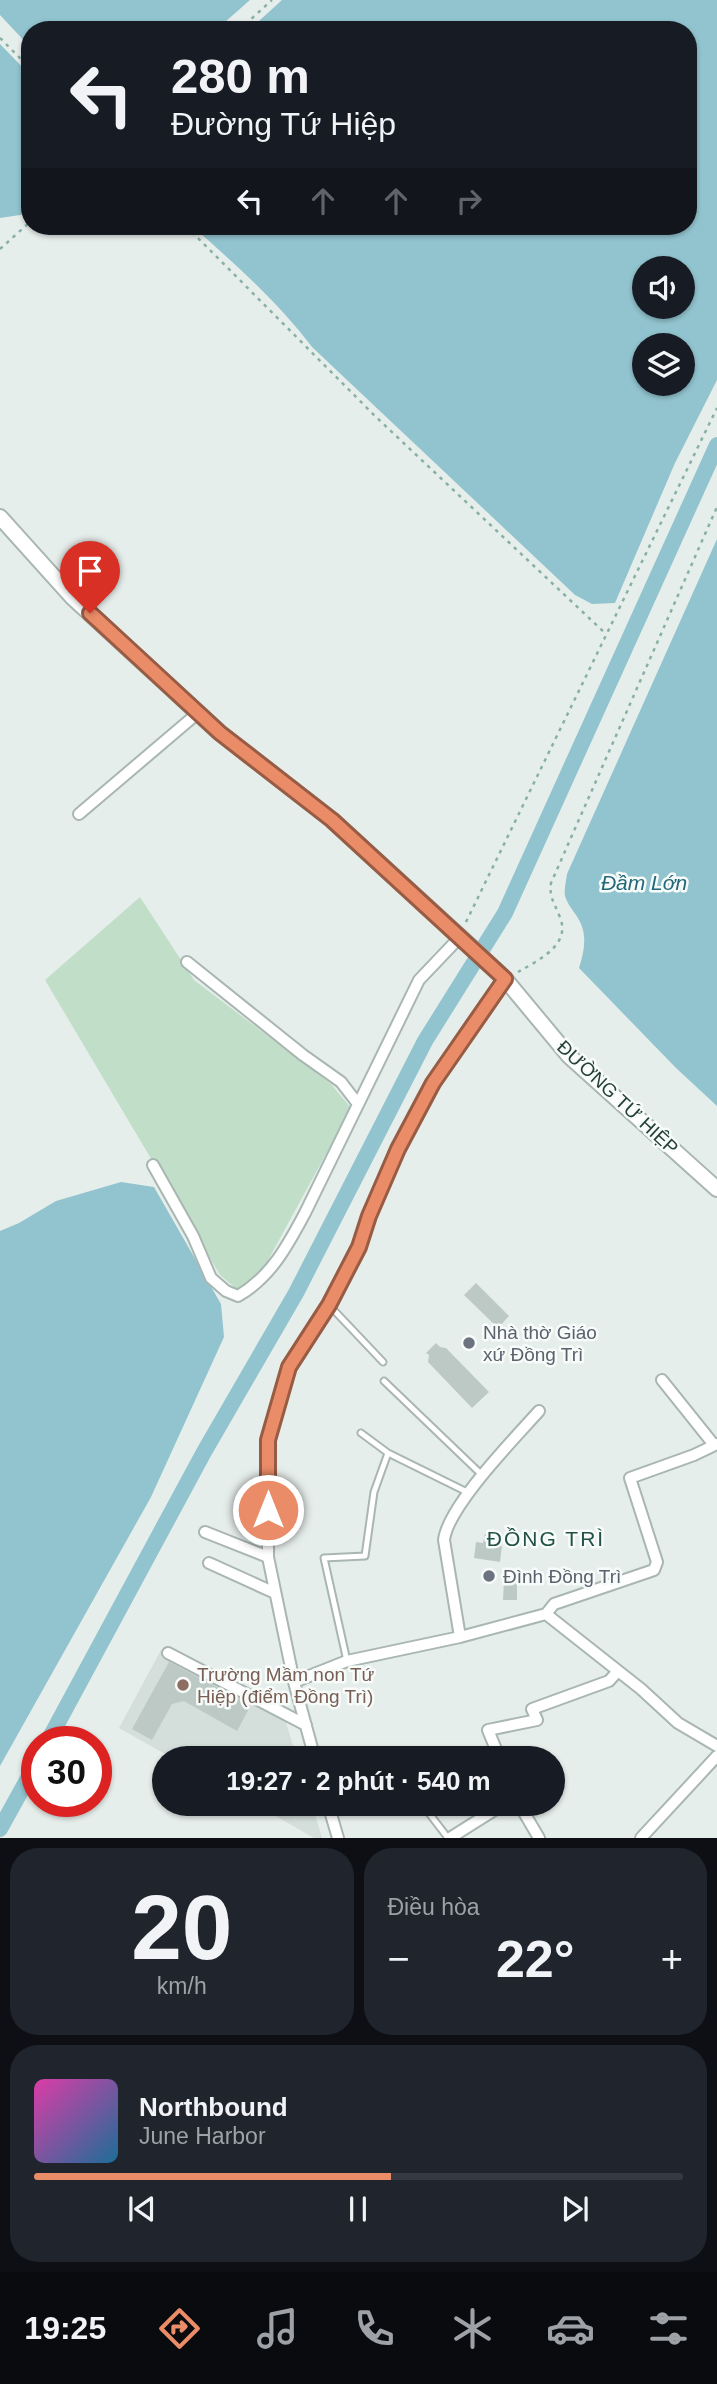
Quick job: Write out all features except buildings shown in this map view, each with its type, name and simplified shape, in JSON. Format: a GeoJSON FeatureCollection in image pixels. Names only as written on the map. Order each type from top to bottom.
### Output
{"type":"FeatureCollection","features":[{"type":"Feature","properties":{"kind":"street","name":"ĐƯỜNG TỨ HIỆP"},"geometry":{"type":"LineString","coordinates":[[0,517],[72,597],[220,733],[332,820],[472,948],[501,976],[569,1056],[717,1189]]}},
{"type":"Feature","properties":{"kind":"street"},"geometry":{"type":"LineString","coordinates":[[79,814],[199,712]]}},
{"type":"Feature","properties":{"kind":"street"},"geometry":{"type":"LineString","coordinates":[[153,1165],[193,1236],[211,1278],[226,1291],[238,1296],[255,1286],[288,1244],[386,1052],[419,980],[459,938]]}},
{"type":"Feature","properties":{"kind":"street"},"geometry":{"type":"LineString","coordinates":[[187,962],[341,1082],[358,1104]]}},
{"type":"Feature","properties":{"kind":"street"},"geometry":{"type":"LineString","coordinates":[[312,1746],[295,1682],[268,1557],[268,1440],[289,1367],[329,1305],[359,1247],[369,1216],[398,1149],[433,1083],[501,976]]}},
{"type":"Feature","properties":{"kind":"street"},"geometry":{"type":"LineString","coordinates":[[295,1682],[347,1661],[460,1637],[546,1614],[554,1604],[654,1570],[657,1562],[630,1478],[694,1455],[715,1444],[662,1380]]}},
{"type":"Feature","properties":{"kind":"street"},"geometry":{"type":"LineString","coordinates":[[460,1637],[444,1540],[445,1529],[482,1475],[539,1411]]}},
{"type":"Feature","properties":{"kind":"street"},"geometry":{"type":"LineString","coordinates":[[205,1532],[268,1557]]}},
{"type":"Feature","properties":{"kind":"street"},"geometry":{"type":"LineString","coordinates":[[209,1563],[275,1593]]}},
{"type":"Feature","properties":{"kind":"street"},"geometry":{"type":"LineString","coordinates":[[546,1614],[678,1723],[717,1746]]}},
{"type":"Feature","properties":{"kind":"street"},"geometry":{"type":"LineString","coordinates":[[168,1653],[306,1725]]}},
{"type":"Feature","properties":{"kind":"street"},"geometry":{"type":"LineString","coordinates":[[495,1746],[488,1730],[537,1720],[532,1709],[609,1681],[618,1671]]}},
{"type":"Feature","properties":{"kind":"street"},"geometry":{"type":"LineString","coordinates":[[641,1838],[717,1756]]}},
{"type":"Feature","properties":{"kind":"street"},"geometry":{"type":"LineString","coordinates":[[332,1816],[338,1838]]}},
{"type":"Feature","properties":{"kind":"street"},"geometry":{"type":"LineString","coordinates":[[449,1838],[485,1816]]}},
{"type":"Feature","properties":{"kind":"street"},"geometry":{"type":"LineString","coordinates":[[526,1816],[538,1838]]}},
{"type":"Feature","properties":{"kind":"lane"},"geometry":{"type":"LineString","coordinates":[[329,1305],[383,1362]]}},
{"type":"Feature","properties":{"kind":"lane"},"geometry":{"type":"LineString","coordinates":[[383,1381],[482,1475]]}},
{"type":"Feature","properties":{"kind":"lane"},"geometry":{"type":"LineString","coordinates":[[360,1433],[388,1452],[469,1493]]}},
{"type":"Feature","properties":{"kind":"lane"},"geometry":{"type":"LineString","coordinates":[[347,1661],[324,1558],[365,1556],[374,1492],[388,1452]]}},
{"type":"Feature","properties":{"kind":"lane"},"geometry":{"type":"LineString","coordinates":[[432,1816],[449,1838]]}},
{"type":"Feature","properties":{"kind":"path"},"geometry":{"type":"LineString","coordinates":[[249,21],[272,0]]}},
{"type":"Feature","properties":{"kind":"path"},"geometry":{"type":"LineString","coordinates":[[0,38],[21,59]]}},
{"type":"Feature","properties":{"kind":"path"},"geometry":{"type":"LineString","coordinates":[[0,249],[21,230]]}},
{"type":"Feature","properties":{"kind":"path"},"geometry":{"type":"LineString","coordinates":[[195,235],[376,417],[606,634]]}},
{"type":"Feature","properties":{"kind":"path"},"geometry":{"type":"LineString","coordinates":[[459,938],[717,408]]}},
{"type":"Feature","properties":{"kind":"path"},"geometry":{"type":"LineString","coordinates":[[501,976],[542,958],[561,938],[561,917],[549,894],[551,883],[717,507]]}},
{"type":"Feature","properties":{"kind":"shaded area","name":"Trường Mầm non Tứ Hiệp (điểm Đồng Trì)"},"geometry":{"type":"Polygon","coordinates":[[[161,1650],[285,1719],[293,1746],[152,1747],[119,1728],[161,1650]]]}},
{"type":"Feature","properties":{"kind":"shaded area"},"geometry":{"type":"Polygon","coordinates":[[[276,1816],[316,1816],[322,1838],[314,1838],[276,1816]]]}},
{"type":"Feature","properties":{"kind":"green space"},"geometry":{"type":"Polygon","coordinates":[[[140,897],[194,980],[331,1084],[351,1108],[260,1275],[238,1290],[220,1275],[45,980],[140,897]]]}},
{"type":"Feature","properties":{"kind":"water"},"geometry":{"type":"Polygon","coordinates":[[[0,0],[250,0],[226,21],[21,21],[21,37],[0,15],[0,0]]]}},
{"type":"Feature","properties":{"kind":"water"},"geometry":{"type":"Polygon","coordinates":[[[282,0],[717,0],[717,380],[675,463],[615,603],[592,604],[575,595],[312,347],[270,299],[202,235],[697,235],[697,21],[259,21],[282,0]]]}},
{"type":"Feature","properties":{"kind":"water"},"geometry":{"type":"Polygon","coordinates":[[[0,44],[21,66],[21,215],[0,218],[0,44]]]}},
{"type":"Feature","properties":{"kind":"water","name":"Đầm Lớn"},"geometry":{"type":"Polygon","coordinates":[[[717,539],[717,1106],[676,1068],[579,968],[584,934],[580,921],[566,899],[565,891],[567,874],[717,539]]]}},
{"type":"Feature","properties":{"kind":"water"},"geometry":{"type":"Polygon","coordinates":[[[121,1182],[154,1187],[221,1304],[224,1337],[151,1497],[0,1766],[0,1231],[56,1201],[121,1182]]]}},
{"type":"Feature","properties":{"kind":"waterway"},"geometry":{"type":"LineString","coordinates":[[56,1726],[204,1452],[296,1293],[425,1041],[505,913],[717,445]]}},
{"type":"Feature","properties":{"kind":"waterway"},"geometry":{"type":"LineString","coordinates":[[0,1829],[21,1791]]}},
{"type":"Feature","properties":{"kind":"place","name":"Nhà thờ Giáo xứ Đồng Trì"},"geometry":{"type":"Point","coordinates":[469,1343]}},
{"type":"Feature","properties":{"kind":"place","name":"Đình Đồng Trì"},"geometry":{"type":"Point","coordinates":[489,1576]}},
{"type":"Feature","properties":{"kind":"place","name":"Trường Mầm non Tứ Hiệp (điểm Đồng Trì)"},"geometry":{"type":"Point","coordinates":[183,1685]}},
{"type":"Feature","properties":{"kind":"district","name":"ĐỒNG TRÌ"},"geometry":{"type":"Point","coordinates":[546,1539]}},
{"type":"Feature","properties":{"kind":"route"},"geometry":{"type":"LineString","coordinates":[[90,613],[220,733],[332,820],[505,979],[433,1083],[398,1149],[369,1216],[359,1247],[329,1305],[289,1367],[268,1440],[268,1510]]}}]}
